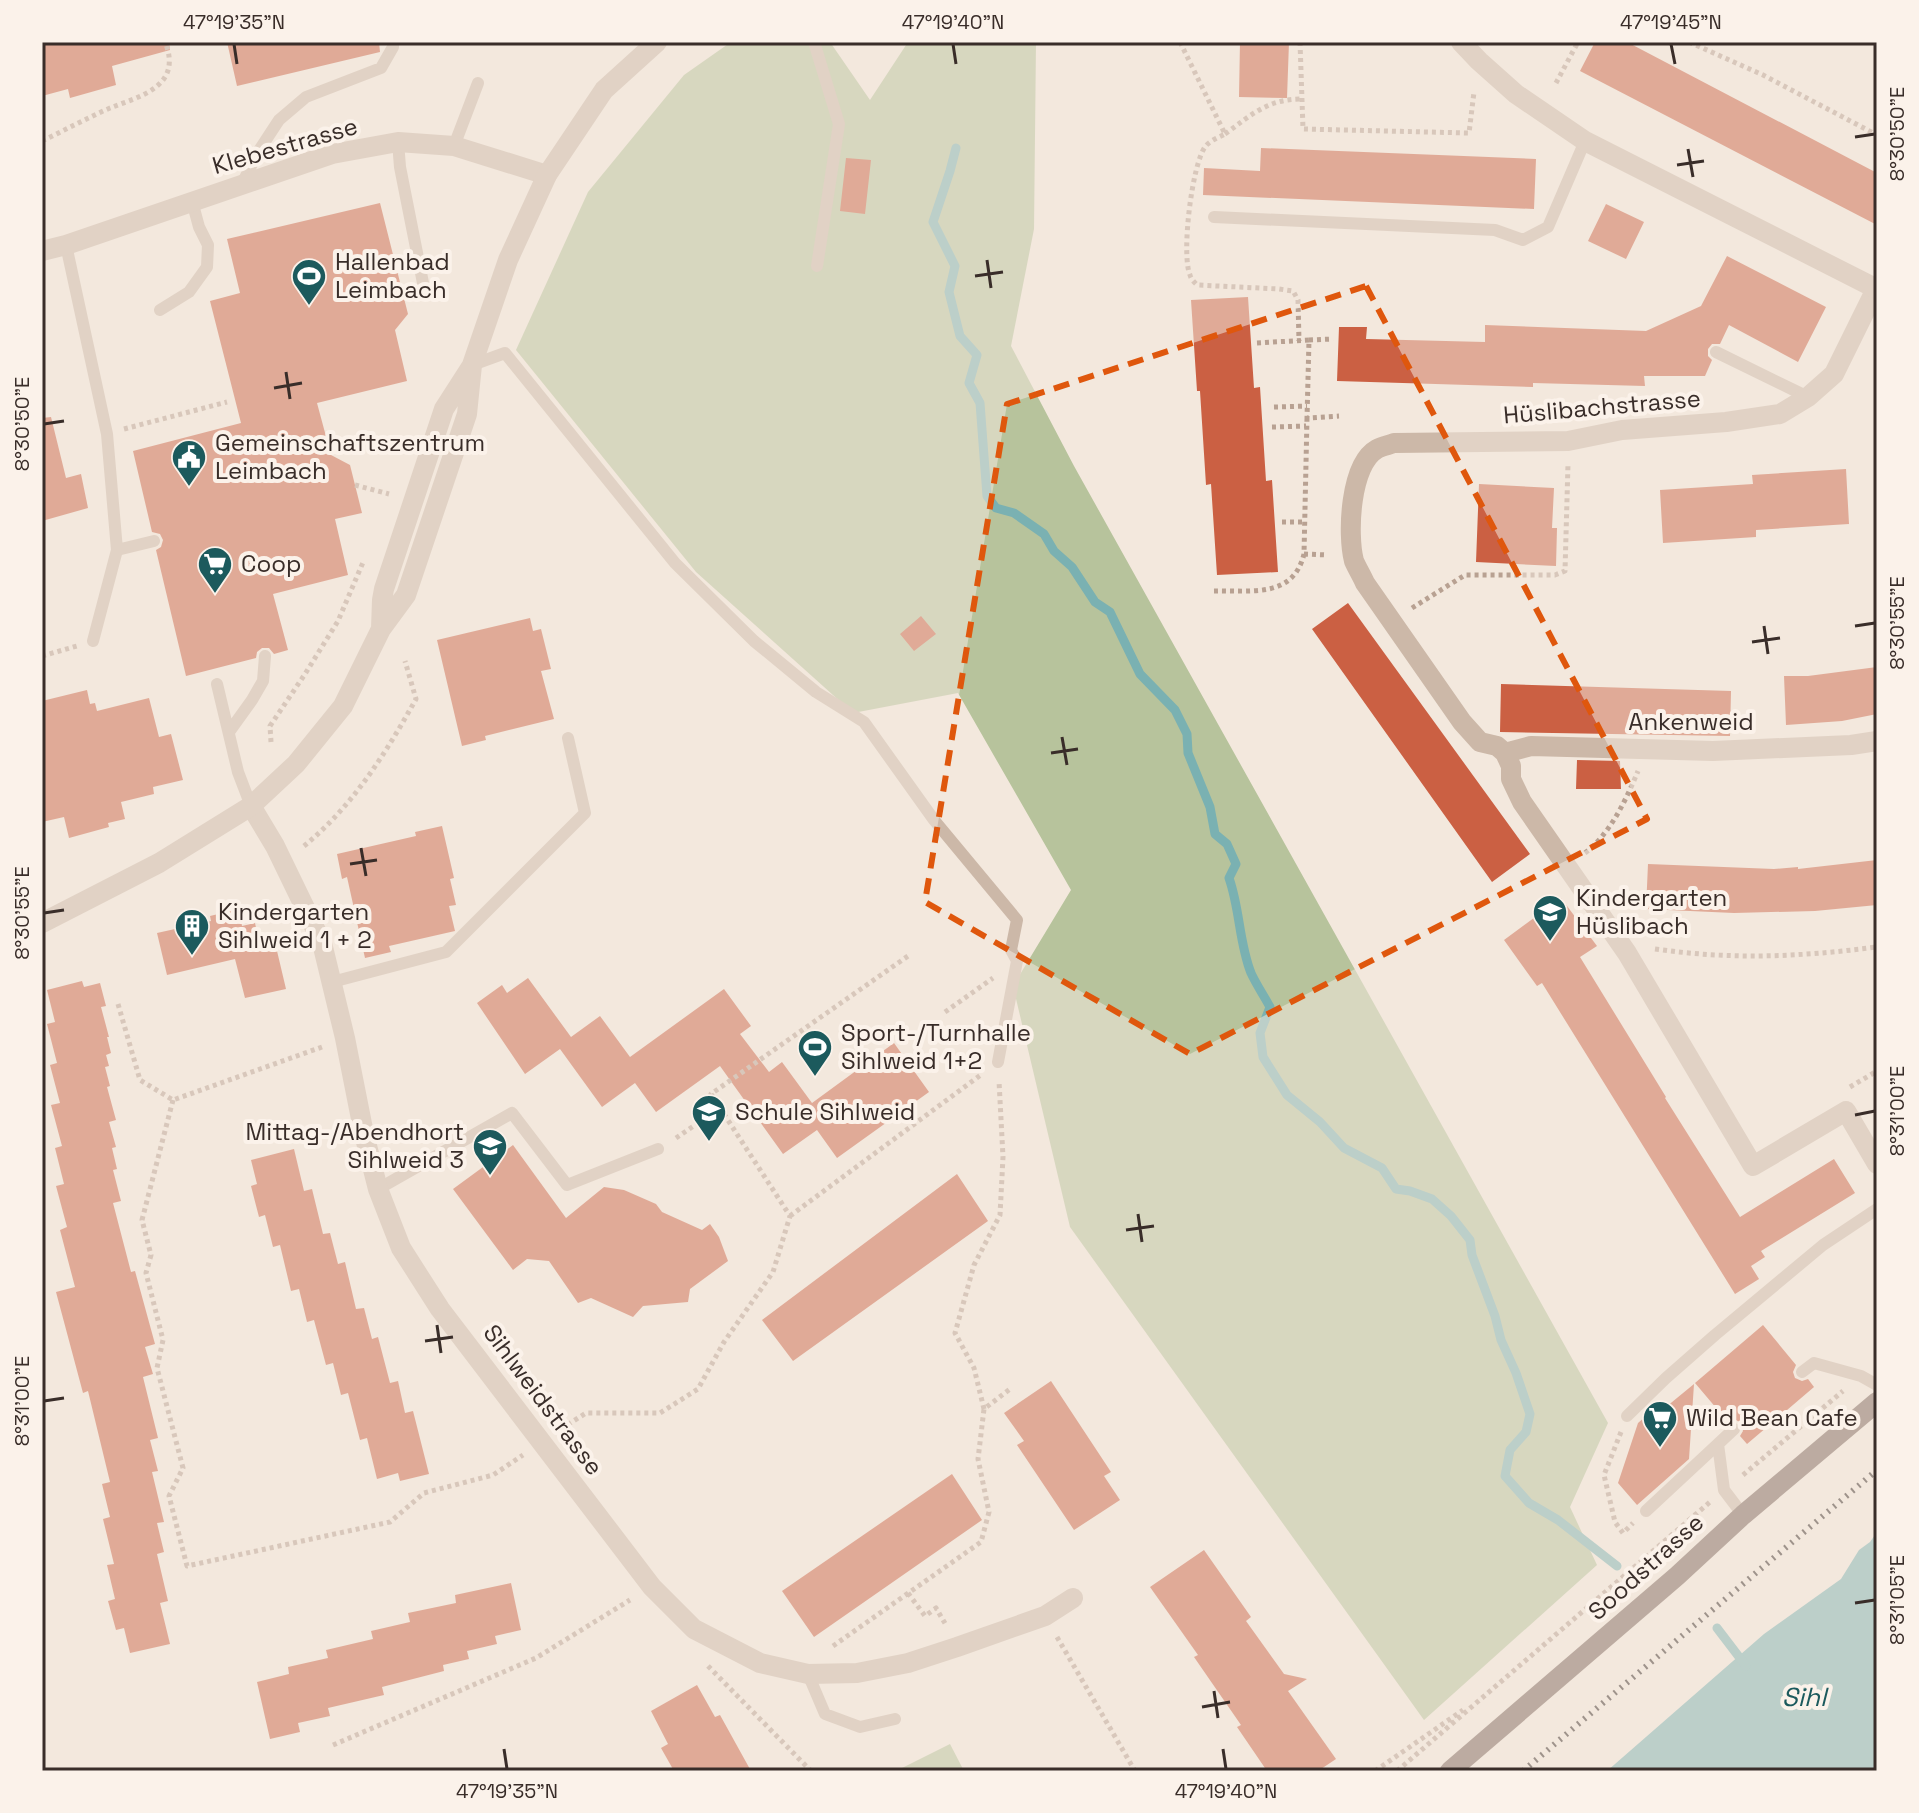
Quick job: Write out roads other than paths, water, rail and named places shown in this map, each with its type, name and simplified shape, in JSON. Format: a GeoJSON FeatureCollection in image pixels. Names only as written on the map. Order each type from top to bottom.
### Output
{"type":"FeatureCollection","features":[{"type":"Feature","properties":{"kind":"main road","name":"Soodstrasse"},"geometry":{"type":"LineString","coordinates":[[1450,1771],[1877,1402]]}},
{"type":"Feature","properties":{"kind":"street"},"geometry":{"type":"LineString","coordinates":[[42,923],[159,863],[251,806],[296,764],[343,706],[381,629],[406,595],[467,414],[472,365],[508,260],[547,175],[604,90],[657,42]]}},
{"type":"Feature","properties":{"kind":"street"},"geometry":{"type":"LineString","coordinates":[[1461,42],[1516,94],[1585,141],[1876,289]]}},
{"type":"Feature","properties":{"kind":"street","name":"Klebestrasse"},"geometry":{"type":"LineString","coordinates":[[42,251],[332,154],[398,142],[454,146],[547,175]]}},
{"type":"Feature","properties":{"kind":"street","name":"Hüslibachstrasse"},"geometry":{"type":"LineString","coordinates":[[1505,753],[1497,746],[1480,742],[1462,722],[1365,583],[1355,563],[1351,537],[1354,489],[1374,450],[1394,443],[1568,441],[1622,430],[1726,422],[1780,414],[1808,397],[1834,374],[1876,289]]}},
{"type":"Feature","properties":{"kind":"street","name":"Ankenweid"},"geometry":{"type":"LineString","coordinates":[[1505,753],[1531,746],[1713,751],[1851,745],[1877,741]]}},
{"type":"Feature","properties":{"kind":"street"},"geometry":{"type":"LineString","coordinates":[[1505,753],[1511,766],[1511,779],[1522,802],[1627,953],[1753,1166],[1846,1111],[1877,1164]]}},
{"type":"Feature","properties":{"kind":"street","name":"Sihlweidstrasse"},"geometry":{"type":"LineString","coordinates":[[251,806],[275,846],[322,943],[378,1189],[401,1248],[433,1297],[652,1587],[694,1629],[760,1663],[808,1674],[857,1673],[908,1663],[957,1647],[1045,1616],[1073,1598]]}},
{"type":"Feature","properties":{"kind":"lane"},"geometry":{"type":"LineString","coordinates":[[242,184],[279,120],[306,97],[381,68],[393,42]]}},
{"type":"Feature","properties":{"kind":"lane"},"geometry":{"type":"LineString","coordinates":[[814,42],[839,124],[817,266]]}},
{"type":"Feature","properties":{"kind":"lane"},"geometry":{"type":"LineString","coordinates":[[454,146],[478,83]]}},
{"type":"Feature","properties":{"kind":"lane"},"geometry":{"type":"LineString","coordinates":[[1214,217],[1495,230],[1523,240],[1548,227],[1585,141]]}},
{"type":"Feature","properties":{"kind":"lane"},"geometry":{"type":"LineString","coordinates":[[398,142],[423,283]]}},
{"type":"Feature","properties":{"kind":"lane"},"geometry":{"type":"LineString","coordinates":[[160,310],[189,292],[207,267],[208,245],[192,201]]}},
{"type":"Feature","properties":{"kind":"lane"},"geometry":{"type":"LineString","coordinates":[[66,245],[107,434],[117,550],[93,641]]}},
{"type":"Feature","properties":{"kind":"lane"},"geometry":{"type":"LineString","coordinates":[[1716,352],[1808,397]]}},
{"type":"Feature","properties":{"kind":"lane"},"geometry":{"type":"LineString","coordinates":[[472,365],[505,353],[675,563],[754,641],[816,692],[864,722],[934,820],[1017,920],[1011,950],[1017,961],[998,1062]]}},
{"type":"Feature","properties":{"kind":"lane"},"geometry":{"type":"LineString","coordinates":[[117,550],[154,541]]}},
{"type":"Feature","properties":{"kind":"lane"},"geometry":{"type":"LineString","coordinates":[[229,732],[263,681],[265,656]]}},
{"type":"Feature","properties":{"kind":"lane"},"geometry":{"type":"LineString","coordinates":[[217,684],[238,772],[251,806]]}},
{"type":"Feature","properties":{"kind":"lane"},"geometry":{"type":"LineString","coordinates":[[332,982],[446,952],[585,813],[568,738]]}},
{"type":"Feature","properties":{"kind":"lane"},"geometry":{"type":"LineString","coordinates":[[378,1189],[512,1113],[567,1185],[658,1149]]}},
{"type":"Feature","properties":{"kind":"lane"},"geometry":{"type":"LineString","coordinates":[[1627,1416],[1686,1360],[1823,1245],[1877,1209]]}},
{"type":"Feature","properties":{"kind":"lane"},"geometry":{"type":"LineString","coordinates":[[1802,1372],[1814,1363],[1861,1376],[1877,1385]]}},
{"type":"Feature","properties":{"kind":"lane"},"geometry":{"type":"LineString","coordinates":[[1646,1511],[1734,1429]]}},
{"type":"Feature","properties":{"kind":"lane"},"geometry":{"type":"LineString","coordinates":[[1718,1444],[1724,1490],[1743,1515]]}},
{"type":"Feature","properties":{"kind":"lane"},"geometry":{"type":"LineString","coordinates":[[808,1674],[825,1714],[860,1727],[895,1719]]}},
{"type":"Feature","properties":{"kind":"water","name":"Sihl"},"geometry":{"type":"Polygon","coordinates":[[[1877,1532],[1877,1771],[1607,1771],[1764,1634],[1841,1579],[1859,1550],[1877,1532]]]}},
{"type":"Feature","properties":{"kind":"waterway"},"geometry":{"type":"LineString","coordinates":[[956,148],[933,222],[955,266],[949,292],[960,336],[977,355],[969,383],[980,403],[987,496],[996,508],[1014,513],[1044,534],[1054,551],[1072,567],[1095,602],[1110,612],[1140,674],[1175,710],[1187,734],[1188,753],[1210,807],[1215,834],[1227,844],[1236,864],[1229,878],[1244,950],[1251,973],[1270,1007],[1260,1033],[1263,1057],[1287,1095],[1320,1122],[1344,1148],[1382,1168],[1396,1189],[1432,1199],[1470,1240],[1472,1255],[1501,1340],[1530,1414],[1526,1432],[1510,1450],[1505,1476],[1529,1503],[1558,1520],[1617,1566]]}},
{"type":"Feature","properties":{"kind":"waterway"},"geometry":{"type":"LineString","coordinates":[[1717,1628],[1746,1666]]}},
{"type":"Feature","properties":{"kind":"railway"},"geometry":{"type":"LineString","coordinates":[[1523,1771],[1877,1470]]}},
{"type":"Feature","properties":{"kind":"place","name":"Hallenbad Leimbach"},"geometry":{"type":"Point","coordinates":[309,307]}},
{"type":"Feature","properties":{"kind":"place","name":"Gemeinschaftszentrum Leimbach"},"geometry":{"type":"Point","coordinates":[189,488]}},
{"type":"Feature","properties":{"kind":"place","name":"Coop"},"geometry":{"type":"Point","coordinates":[215,595]}},
{"type":"Feature","properties":{"kind":"place","name":"Kindergarten Hüslibach"},"geometry":{"type":"Point","coordinates":[1550,943]}},
{"type":"Feature","properties":{"kind":"place","name":"Kindergarten Sihlweid 1 + 2"},"geometry":{"type":"Point","coordinates":[192,957]}},
{"type":"Feature","properties":{"kind":"place","name":"Sport-/Turnhalle Sihlweid 1+2"},"geometry":{"type":"Point","coordinates":[815,1078]}},
{"type":"Feature","properties":{"kind":"place","name":"Schule Sihlweid"},"geometry":{"type":"Point","coordinates":[709,1143]}},
{"type":"Feature","properties":{"kind":"place","name":"Mittag-/Abendhort Sihlweid 3"},"geometry":{"type":"Point","coordinates":[490,1177]}},
{"type":"Feature","properties":{"kind":"place","name":"Wild Bean Cafe"},"geometry":{"type":"Point","coordinates":[1660,1449]}}]}
